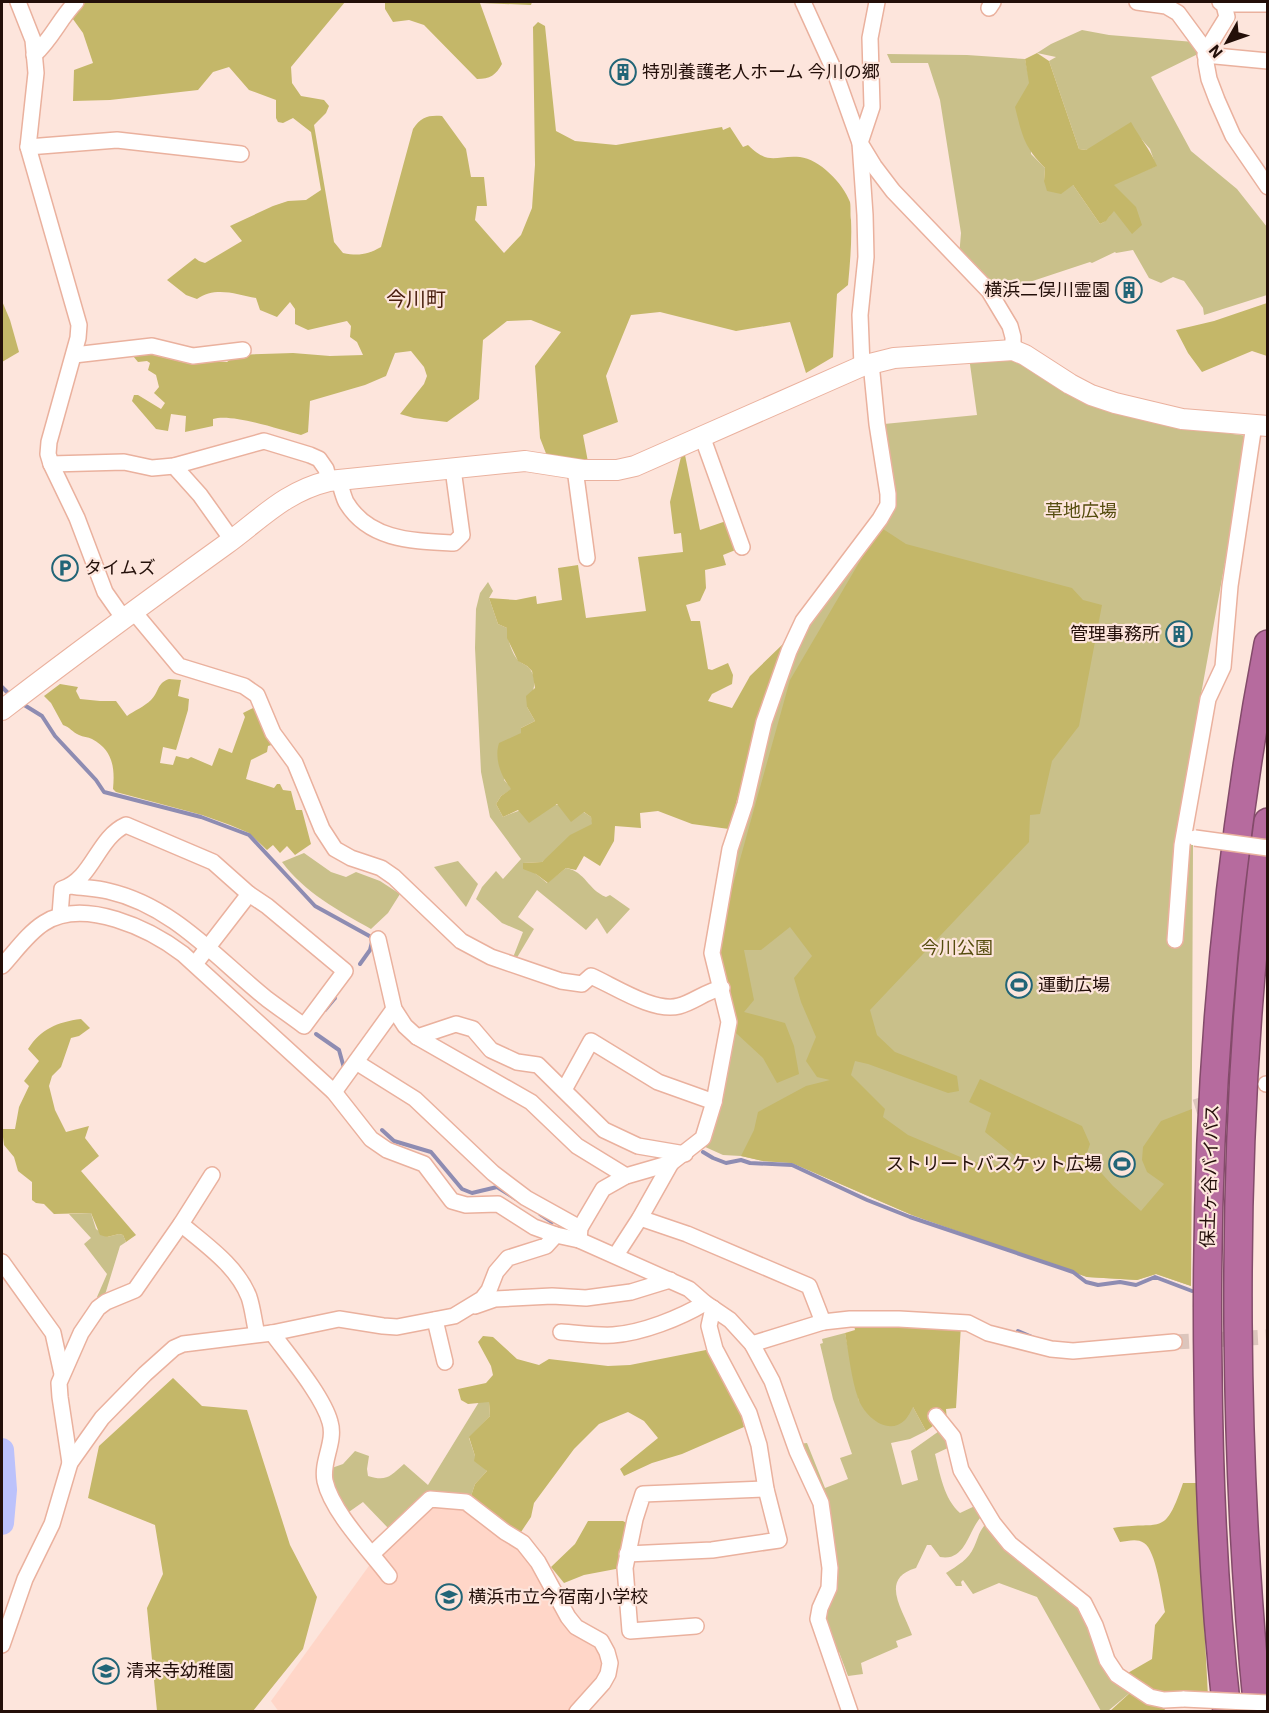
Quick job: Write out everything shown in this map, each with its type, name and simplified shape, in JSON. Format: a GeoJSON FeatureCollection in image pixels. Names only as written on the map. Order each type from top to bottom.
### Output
{"type":"FeatureCollection","features":[{"type":"Feature","properties":{"kind":"highway","name":"保土ヶ谷バイパス"},"geometry":{"type":"LineString","coordinates":[[1227,1712],[1216,1594],[1209,1472],[1207,1313],[1210,1148],[1217,1022],[1228,903],[1251,731],[1268,644]]}},
{"type":"Feature","properties":{"kind":"highway","name":"保土ヶ谷バイパス"},"geometry":{"type":"LineString","coordinates":[[1258,1712],[1243,1538],[1237,1214],[1244,1051],[1260,876],[1268,822]]}},
{"type":"Feature","properties":{"kind":"street"},"geometry":{"type":"LineString","coordinates":[[18,2],[33,40],[36,73],[28,147],[79,325],[74,355],[49,442],[48,454],[77,518],[105,592],[179,666],[244,686],[257,695],[273,733],[295,763],[322,829],[334,849],[351,858],[381,868],[394,877],[461,941],[490,957],[561,981],[582,984],[591,976],[667,1009],[682,1006],[711,990],[722,988]]}},
{"type":"Feature","properties":{"kind":"street"},"geometry":{"type":"LineString","coordinates":[[34,55],[47,43],[65,13],[76,2]]}},
{"type":"Feature","properties":{"kind":"street"},"geometry":{"type":"LineString","coordinates":[[802,2],[834,70],[860,143],[893,191],[989,291],[1010,326],[1013,350]]}},
{"type":"Feature","properties":{"kind":"street"},"geometry":{"type":"LineString","coordinates":[[580,1234],[603,1189],[626,1176],[671,1163],[703,1138],[714,1102],[729,1022],[712,953],[730,849],[745,804],[764,722],[789,651],[803,621],[880,519],[888,505],[860,315],[866,246],[860,143],[872,107],[870,38],[877,2]]}},
{"type":"Feature","properties":{"kind":"street"},"geometry":{"type":"LineString","coordinates":[[1137,2],[1166,6],[1178,13],[1206,53],[1209,79],[1233,136],[1268,187]]}},
{"type":"Feature","properties":{"kind":"street"},"geometry":{"type":"LineString","coordinates":[[1206,53],[1227,17],[1224,3],[1268,4]]}},
{"type":"Feature","properties":{"kind":"street"},"geometry":{"type":"LineString","coordinates":[[1206,53],[1268,61]]}},
{"type":"Feature","properties":{"kind":"street"},"geometry":{"type":"LineString","coordinates":[[28,147],[117,140],[241,154]]}},
{"type":"Feature","properties":{"kind":"street"},"geometry":{"type":"LineString","coordinates":[[74,355],[152,346],[193,356],[243,350]]}},
{"type":"Feature","properties":{"kind":"street"},"geometry":{"type":"LineString","coordinates":[[2,710],[286,498],[310,486],[334,481],[525,461],[575,469],[617,470],[634,466],[867,364],[894,358],[1013,350],[1091,395],[1115,403],[1182,419],[1261,426],[1230,586],[1223,667],[1208,699],[1175,940]]}},
{"type":"Feature","properties":{"kind":"street"},"geometry":{"type":"LineString","coordinates":[[702,436],[742,547]]}},
{"type":"Feature","properties":{"kind":"street"},"geometry":{"type":"LineString","coordinates":[[51,464],[124,462],[152,468],[174,466],[264,441],[319,459],[346,501],[366,524],[379,533],[419,542],[454,543],[462,535],[453,469]]}},
{"type":"Feature","properties":{"kind":"street"},"geometry":{"type":"LineString","coordinates":[[174,466],[200,495],[232,540]]}},
{"type":"Feature","properties":{"kind":"street"},"geometry":{"type":"LineString","coordinates":[[575,469],[587,558]]}},
{"type":"Feature","properties":{"kind":"street"},"geometry":{"type":"LineString","coordinates":[[60,915],[62,889],[72,886],[80,879],[115,830],[126,825],[213,862],[345,972],[304,1026],[267,998],[208,946],[169,917],[136,900],[108,891],[72,886]]}},
{"type":"Feature","properties":{"kind":"street"},"geometry":{"type":"LineString","coordinates":[[1189,837],[1268,848]]}},
{"type":"Feature","properties":{"kind":"street"},"geometry":{"type":"LineString","coordinates":[[195,964],[249,894]]}},
{"type":"Feature","properties":{"kind":"street"},"geometry":{"type":"LineString","coordinates":[[2,966],[44,922],[60,915],[100,914],[135,926],[167,943],[195,964],[310,1074],[334,1092],[371,1139],[387,1150],[423,1164],[452,1201],[466,1205],[498,1204],[534,1227],[556,1235],[580,1234]]}},
{"type":"Feature","properties":{"kind":"street"},"geometry":{"type":"LineString","coordinates":[[378,939],[394,1009],[405,1026],[417,1037],[531,1102],[577,1146],[626,1176]]}},
{"type":"Feature","properties":{"kind":"street"},"geometry":{"type":"LineString","coordinates":[[334,1092],[394,1009]]}},
{"type":"Feature","properties":{"kind":"street"},"geometry":{"type":"LineString","coordinates":[[417,1037],[456,1024],[473,1029],[491,1050],[517,1062],[538,1065],[604,1130],[638,1146],[685,1154]]}},
{"type":"Feature","properties":{"kind":"street"},"geometry":{"type":"LineString","coordinates":[[564,1090],[591,1041],[658,1082],[714,1102]]}},
{"type":"Feature","properties":{"kind":"street"},"geometry":{"type":"LineString","coordinates":[[356,1062],[414,1099],[493,1173],[526,1198],[616,1255],[690,1289],[730,1320],[752,1344],[772,1380],[797,1451],[821,1503],[830,1568],[829,1588],[818,1619],[850,1712]]}},
{"type":"Feature","properties":{"kind":"street"},"geometry":{"type":"LineString","coordinates":[[616,1255],[671,1163]]}},
{"type":"Feature","properties":{"kind":"street"},"geometry":{"type":"LineString","coordinates":[[70,1463],[59,1383],[81,1333],[98,1308],[106,1302],[135,1290],[212,1175]]}},
{"type":"Feature","properties":{"kind":"street"},"geometry":{"type":"LineString","coordinates":[[640,1218],[687,1234],[809,1287],[823,1322]]}},
{"type":"Feature","properties":{"kind":"street"},"geometry":{"type":"LineString","coordinates":[[181,1224],[219,1256],[242,1284],[265,1334],[323,1404],[331,1423],[332,1440],[325,1468],[325,1480],[343,1518],[389,1576]]}},
{"type":"Feature","properties":{"kind":"street"},"geometry":{"type":"LineString","coordinates":[[472,1307],[486,1294],[496,1272],[508,1258],[546,1245],[556,1235]]}},
{"type":"Feature","properties":{"kind":"street"},"geometry":{"type":"LineString","coordinates":[[2,1262],[53,1333],[62,1374]]}},
{"type":"Feature","properties":{"kind":"street"},"geometry":{"type":"LineString","coordinates":[[2,1646],[25,1579],[52,1524],[70,1463],[102,1418],[174,1348],[183,1344],[265,1334],[339,1319],[397,1327],[454,1316],[495,1299],[552,1296],[586,1298],[631,1292],[669,1280]]}},
{"type":"Feature","properties":{"kind":"street"},"geometry":{"type":"LineString","coordinates":[[561,1332],[613,1335],[657,1325],[709,1306]]}},
{"type":"Feature","properties":{"kind":"street"},"geometry":{"type":"LineString","coordinates":[[627,1554],[712,1550],[779,1540],[766,1489],[759,1445],[749,1413],[716,1349],[709,1326],[709,1306]]}},
{"type":"Feature","properties":{"kind":"street"},"geometry":{"type":"LineString","coordinates":[[752,1344],[823,1322],[850,1319],[968,1323],[988,1333],[1051,1350],[1073,1351],[1174,1342]]}},
{"type":"Feature","properties":{"kind":"street"},"geometry":{"type":"LineString","coordinates":[[435,1320],[445,1362]]}},
{"type":"Feature","properties":{"kind":"street"},"geometry":{"type":"LineString","coordinates":[[936,1416],[953,1437],[961,1470],[993,1523],[1010,1544],[1084,1603],[1095,1625],[1107,1660],[1117,1675],[1167,1706],[1184,1700],[1268,1703]]}},
{"type":"Feature","properties":{"kind":"street"},"geometry":{"type":"LineString","coordinates":[[696,1626],[630,1631],[623,1610],[625,1568],[634,1519],[643,1494],[766,1489]]}},
{"type":"Feature","properties":{"kind":"street"},"geometry":{"type":"LineString","coordinates":[[372,1554],[430,1499],[466,1502],[505,1532],[523,1542],[538,1562],[568,1617],[576,1627],[590,1628],[607,1652],[610,1663],[608,1674],[603,1683],[577,1712]]}},
{"type":"Feature","properties":{"kind":"shaded area"},"geometry":{"type":"Polygon","coordinates":[[[85,2],[345,2],[291,67],[292,83],[301,96],[324,100],[329,106],[326,113],[314,125],[334,242],[343,253],[353,254],[367,253],[381,247],[413,129],[422,119],[433,116],[442,116],[466,149],[471,177],[484,177],[487,206],[477,206],[475,220],[504,253],[521,235],[532,208],[535,165],[533,27],[538,22],[545,26],[556,131],[575,141],[616,145],[722,127],[723,130],[730,127],[743,147],[748,145],[761,155],[772,158],[807,159],[830,173],[842,187],[850,202],[851,236],[848,285],[837,294],[833,357],[806,373],[790,322],[736,331],[660,312],[631,315],[606,376],[618,422],[583,435],[588,462],[547,456],[540,438],[535,366],[561,332],[531,320],[507,321],[483,340],[479,399],[447,422],[400,414],[424,384],[427,376],[424,367],[411,351],[395,353],[386,376],[365,385],[310,401],[308,432],[301,435],[232,418],[213,419],[213,426],[185,432],[186,416],[171,414],[168,431],[156,429],[132,401],[134,395],[138,395],[161,409],[165,403],[154,393],[159,387],[156,375],[148,370],[150,363],[138,362],[133,356],[146,353],[190,364],[209,361],[227,362],[236,355],[293,353],[330,356],[363,355],[357,342],[350,337],[351,326],[347,321],[308,330],[295,324],[295,309],[290,302],[277,317],[260,310],[256,298],[218,292],[197,299],[186,295],[167,280],[195,258],[205,263],[242,241],[230,226],[273,206],[288,201],[306,200],[321,190],[311,132],[293,118],[283,123],[278,122],[276,100],[249,90],[229,67],[213,72],[198,90],[110,100],[73,101],[74,70],[93,63],[83,33],[70,15],[85,2]]]}},
{"type":"Feature","properties":{"kind":"shaded area"},"geometry":{"type":"Polygon","coordinates":[[[385,2],[532,2],[531,5],[480,3],[502,64],[492,76],[477,79],[424,25],[409,20],[393,22],[385,9],[385,2]]]}},
{"type":"Feature","properties":{"kind":"shaded area"},"geometry":{"type":"Polygon","coordinates":[[[1037,53],[1049,61],[1079,149],[1086,150],[1131,122],[1154,160],[1157,166],[1114,185],[1136,207],[1142,225],[1132,234],[1114,211],[1106,221],[1100,224],[1073,185],[1061,194],[1047,191],[1044,181],[1045,168],[1032,154],[1025,140],[1015,107],[1029,83],[1025,59],[1037,53]]]}},
{"type":"Feature","properties":{"kind":"shaded area"},"geometry":{"type":"Polygon","coordinates":[[[2,301],[19,352],[2,362],[2,301]]]}},
{"type":"Feature","properties":{"kind":"shaded area"},"geometry":{"type":"Polygon","coordinates":[[[1267,303],[1267,356],[1252,351],[1202,372],[1188,353],[1176,330],[1214,321],[1267,303]]]}},
{"type":"Feature","properties":{"kind":"shaded area"},"geometry":{"type":"Polygon","coordinates":[[[685,455],[700,530],[729,520],[738,549],[723,555],[726,565],[705,570],[706,588],[700,601],[686,605],[691,621],[700,621],[708,669],[712,670],[728,663],[733,675],[732,684],[712,694],[708,701],[732,708],[750,676],[784,643],[765,698],[729,829],[692,824],[658,811],[640,813],[641,828],[615,826],[614,841],[600,866],[584,856],[576,870],[566,868],[548,883],[536,874],[523,869],[523,863],[542,862],[570,835],[592,824],[591,817],[584,812],[571,822],[557,804],[529,823],[518,810],[503,817],[496,804],[501,796],[511,789],[499,767],[497,755],[499,743],[521,733],[521,728],[535,721],[527,707],[526,696],[535,688],[532,671],[518,661],[507,638],[507,628],[498,624],[489,598],[516,600],[536,596],[537,604],[562,600],[558,568],[578,565],[586,618],[646,611],[638,557],[683,552],[681,533],[674,534],[670,502],[681,457],[685,455]]]}},
{"type":"Feature","properties":{"kind":"shaded area"},"geometry":{"type":"Polygon","coordinates":[[[880,527],[906,544],[1072,588],[1083,600],[1102,605],[1079,726],[1052,761],[1040,814],[1030,815],[1029,842],[870,1010],[877,1035],[895,1052],[957,1076],[959,1091],[948,1093],[855,1061],[851,1075],[885,1109],[883,1117],[908,1135],[970,1161],[1009,1167],[1020,1160],[985,1132],[991,1113],[969,1102],[980,1079],[1082,1126],[1090,1144],[1086,1156],[1113,1186],[1141,1211],[1164,1184],[1147,1172],[1142,1160],[1143,1147],[1161,1121],[1192,1109],[1191,1286],[1156,1274],[1137,1280],[1087,1277],[912,1215],[792,1163],[763,1161],[741,1156],[754,1130],[758,1112],[806,1086],[830,1080],[817,1077],[806,1061],[816,1037],[801,1002],[794,978],[812,956],[790,927],[761,950],[744,950],[754,1000],[744,1012],[785,1023],[794,1046],[799,1074],[777,1083],[763,1058],[736,1033],[730,997],[718,956],[729,899],[790,680],[880,527]]]}},
{"type":"Feature","properties":{"kind":"shaded area"},"geometry":{"type":"Polygon","coordinates":[[[169,679],[181,680],[178,696],[189,699],[188,710],[176,750],[163,747],[160,763],[173,765],[176,756],[188,759],[191,757],[212,766],[219,748],[232,753],[245,717],[243,713],[257,706],[275,744],[268,746],[267,752],[251,760],[246,779],[274,788],[280,784],[283,790],[291,791],[296,810],[302,810],[311,844],[295,855],[287,846],[280,853],[273,845],[267,850],[249,833],[230,825],[202,815],[116,792],[113,789],[113,767],[104,748],[92,739],[79,735],[63,725],[51,703],[44,696],[60,684],[78,687],[76,691],[80,699],[116,701],[127,716],[149,702],[160,685],[169,679]]]}},
{"type":"Feature","properties":{"kind":"shaded area"},"geometry":{"type":"Polygon","coordinates":[[[81,1019],[90,1028],[79,1036],[71,1038],[61,1067],[52,1076],[49,1086],[55,1110],[66,1132],[89,1126],[85,1138],[99,1156],[81,1171],[136,1235],[126,1242],[123,1235],[107,1237],[100,1235],[91,1213],[54,1214],[44,1204],[32,1200],[32,1182],[18,1171],[14,1157],[4,1145],[2,1129],[15,1129],[19,1107],[29,1086],[24,1081],[39,1061],[28,1049],[38,1036],[50,1028],[64,1022],[81,1019]]]}},
{"type":"Feature","properties":{"kind":"shaded area"},"geometry":{"type":"Polygon","coordinates":[[[854,1325],[961,1325],[956,1408],[946,1409],[947,1421],[937,1423],[926,1431],[913,1407],[906,1419],[898,1425],[891,1426],[877,1422],[865,1411],[858,1398],[845,1333],[855,1330],[854,1325]]]}},
{"type":"Feature","properties":{"kind":"shaded area"},"geometry":{"type":"Polygon","coordinates":[[[483,1336],[493,1337],[517,1359],[539,1365],[549,1359],[608,1366],[630,1365],[711,1349],[740,1409],[744,1427],[624,1476],[620,1469],[658,1438],[644,1421],[628,1412],[599,1424],[574,1449],[534,1503],[531,1517],[519,1535],[471,1496],[475,1484],[487,1471],[474,1461],[475,1456],[469,1437],[490,1416],[489,1402],[468,1404],[461,1400],[458,1389],[486,1383],[493,1375],[491,1366],[478,1342],[483,1336]]]}},
{"type":"Feature","properties":{"kind":"shaded area"},"geometry":{"type":"Polygon","coordinates":[[[173,1378],[202,1406],[247,1410],[290,1545],[317,1597],[303,1649],[253,1711],[157,1711],[147,1608],[163,1574],[155,1525],[88,1498],[99,1446],[173,1378]]]}},
{"type":"Feature","properties":{"kind":"shaded area"},"geometry":{"type":"Polygon","coordinates":[[[1183,1483],[1197,1483],[1208,1697],[1157,1693],[1126,1674],[1152,1659],[1155,1625],[1165,1612],[1158,1574],[1148,1547],[1138,1541],[1120,1542],[1113,1528],[1159,1524],[1171,1513],[1183,1483]]]}},
{"type":"Feature","properties":{"kind":"shaded area","name":"横浜市立今宿南小学校"},"geometry":{"type":"Polygon","coordinates":[[[440,1504],[460,1506],[520,1549],[603,1654],[603,1673],[570,1711],[279,1712],[271,1701],[379,1552],[427,1508],[440,1504]]]}},
{"type":"Feature","properties":{"kind":"shaded area"},"geometry":{"type":"Polygon","coordinates":[[[588,1521],[623,1521],[630,1525],[621,1568],[584,1575],[564,1583],[551,1567],[575,1544],[588,1521]]]}},
{"type":"Feature","properties":{"kind":"shaded area"},"geometry":{"type":"Polygon","coordinates":[[[1132,1691],[1161,1705],[1166,1711],[1109,1712],[1132,1691]]]}},
{"type":"Feature","properties":{"kind":"green space"},"geometry":{"type":"Polygon","coordinates":[[[1082,30],[1109,35],[1194,42],[1200,53],[1151,77],[1191,151],[1237,189],[1267,227],[1267,295],[1204,315],[1203,308],[1184,281],[1173,277],[1161,283],[1149,278],[1133,250],[1115,252],[1092,263],[995,292],[959,257],[961,233],[940,100],[928,63],[891,63],[887,54],[967,55],[1025,59],[1030,83],[1031,154],[1045,168],[1044,181],[1073,185],[1100,224],[1112,212],[1113,184],[1156,166],[1150,149],[1137,134],[1086,150],[1079,149],[1049,61],[1056,57],[1037,53],[1082,30]]]}},
{"type":"Feature","properties":{"kind":"green space","name":"今川公園"},"geometry":{"type":"Polygon","coordinates":[[[1005,356],[1180,427],[1248,436],[1174,843],[1193,845],[1191,1286],[1156,1274],[1137,1280],[1087,1277],[912,1215],[792,1163],[723,1155],[703,1146],[720,1095],[725,900],[772,720],[787,674],[810,621],[896,504],[884,424],[977,415],[969,357],[1005,356]]]}},
{"type":"Feature","properties":{"kind":"green space"},"geometry":{"type":"Polygon","coordinates":[[[488,582],[493,591],[489,598],[498,624],[507,628],[513,652],[534,677],[533,692],[527,707],[535,721],[521,728],[504,780],[512,789],[501,796],[496,804],[503,817],[536,806],[559,805],[581,811],[591,817],[593,824],[542,862],[523,863],[547,883],[566,868],[573,870],[600,894],[606,897],[610,895],[630,909],[607,934],[597,918],[586,930],[537,890],[518,917],[534,929],[515,961],[512,960],[523,932],[502,923],[476,899],[482,887],[496,871],[503,879],[521,859],[490,817],[481,772],[475,648],[476,609],[480,593],[488,582]]]}},
{"type":"Feature","properties":{"kind":"green space"},"geometry":{"type":"Polygon","coordinates":[[[304,853],[331,872],[346,877],[356,872],[380,881],[400,894],[388,913],[371,929],[311,892],[282,862],[304,853]]]}},
{"type":"Feature","properties":{"kind":"green space"},"geometry":{"type":"Polygon","coordinates":[[[458,861],[478,884],[466,907],[434,867],[458,861]]]}},
{"type":"Feature","properties":{"kind":"green space"},"geometry":{"type":"Polygon","coordinates":[[[91,1213],[96,1229],[107,1237],[123,1235],[126,1242],[120,1246],[102,1301],[97,1297],[107,1274],[84,1244],[91,1238],[69,1214],[91,1213]]]}},
{"type":"Feature","properties":{"kind":"green space"},"geometry":{"type":"Polygon","coordinates":[[[845,1333],[859,1401],[913,1407],[926,1431],[910,1439],[891,1443],[902,1485],[918,1480],[911,1451],[942,1429],[952,1446],[935,1454],[946,1493],[960,1513],[977,1505],[983,1515],[962,1549],[956,1554],[940,1557],[931,1545],[927,1545],[916,1568],[905,1573],[898,1580],[896,1588],[900,1606],[912,1635],[896,1641],[898,1647],[861,1663],[863,1674],[848,1676],[839,1652],[832,1655],[823,1623],[834,1561],[798,1444],[807,1443],[825,1488],[848,1479],[840,1458],[852,1454],[833,1399],[820,1344],[823,1343],[822,1339],[845,1333]]]}},
{"type":"Feature","properties":{"kind":"green space"},"geometry":{"type":"Polygon","coordinates":[[[479,1402],[489,1402],[490,1416],[469,1438],[475,1456],[487,1471],[475,1484],[471,1496],[456,1494],[389,1529],[363,1502],[346,1514],[334,1494],[329,1469],[343,1464],[355,1451],[369,1456],[368,1476],[388,1477],[404,1464],[428,1485],[479,1402]]]}},
{"type":"Feature","properties":{"kind":"green space"},"geometry":{"type":"Polygon","coordinates":[[[988,1522],[1074,1600],[1132,1691],[1108,1711],[1101,1711],[1037,1597],[999,1583],[973,1594],[963,1580],[962,1586],[956,1586],[946,1573],[969,1555],[988,1522]]]}},
{"type":"Feature","properties":{"kind":"waterway"},"geometry":{"type":"LineString","coordinates":[[2,687],[10,695]]}},
{"type":"Feature","properties":{"kind":"waterway"},"geometry":{"type":"LineString","coordinates":[[21,703],[42,716],[55,736],[96,780],[104,792],[201,817],[249,835],[315,906],[373,938],[370,950],[360,964]]}},
{"type":"Feature","properties":{"kind":"waterway"},"geometry":{"type":"LineString","coordinates":[[325,1010],[335,998]]}},
{"type":"Feature","properties":{"kind":"waterway"},"geometry":{"type":"LineString","coordinates":[[316,1034],[339,1050],[344,1068]]}},
{"type":"Feature","properties":{"kind":"waterway"},"geometry":{"type":"LineString","coordinates":[[382,1130],[394,1141],[431,1152],[462,1189],[472,1193],[497,1187],[516,1199]]}},
{"type":"Feature","properties":{"kind":"waterway"},"geometry":{"type":"LineString","coordinates":[[703,1152],[726,1163],[741,1160],[750,1163],[792,1165],[867,1200],[910,1217],[1073,1272],[1086,1282],[1098,1285],[1120,1282],[1136,1285],[1155,1277],[1192,1291]]}},
{"type":"Feature","properties":{"kind":"waterway"},"geometry":{"type":"LineString","coordinates":[[540,1214],[552,1222]]}},
{"type":"Feature","properties":{"kind":"waterway"},"geometry":{"type":"LineString","coordinates":[[1018,1331],[1032,1337]]}},
{"type":"Feature","properties":{"kind":"waterway"},"geometry":{"type":"LineString","coordinates":[[2,1450],[5,1490],[2,1523]]}},
{"type":"Feature","properties":{"kind":"tunnel"},"geometry":{"type":"LineString","coordinates":[[1195,1107],[1266,1084]]}},
{"type":"Feature","properties":{"kind":"tunnel"},"geometry":{"type":"LineString","coordinates":[[1174,1342],[1268,1337]]}},
{"type":"Feature","properties":{"kind":"place","name":"特別養護老人ホーム 今川の郷"},"geometry":{"type":"Point","coordinates":[623,72]}},
{"type":"Feature","properties":{"kind":"place","name":"横浜二俣川霊園"},"geometry":{"type":"Point","coordinates":[1129,290]}},
{"type":"Feature","properties":{"kind":"place","name":"タイムズ"},"geometry":{"type":"Point","coordinates":[65,568]}},
{"type":"Feature","properties":{"kind":"place","name":"管理事務所"},"geometry":{"type":"Point","coordinates":[1179,634]}},
{"type":"Feature","properties":{"kind":"place","name":"運動広場"},"geometry":{"type":"Point","coordinates":[1019,985]}},
{"type":"Feature","properties":{"kind":"place","name":"ストリートバスケット広場"},"geometry":{"type":"Point","coordinates":[1122,1164]}},
{"type":"Feature","properties":{"kind":"place","name":"横浜市立今宿南小学校"},"geometry":{"type":"Point","coordinates":[449,1597]}},
{"type":"Feature","properties":{"kind":"place","name":"清来寺幼稚園"},"geometry":{"type":"Point","coordinates":[106,1671]}},
{"type":"Feature","properties":{"kind":"district","name":"今川町"},"geometry":{"type":"Point","coordinates":[416,299]}},
{"type":"Feature","properties":{"kind":"park label","name":"草地広場"},"geometry":{"type":"Point","coordinates":[1081,511]}}]}
